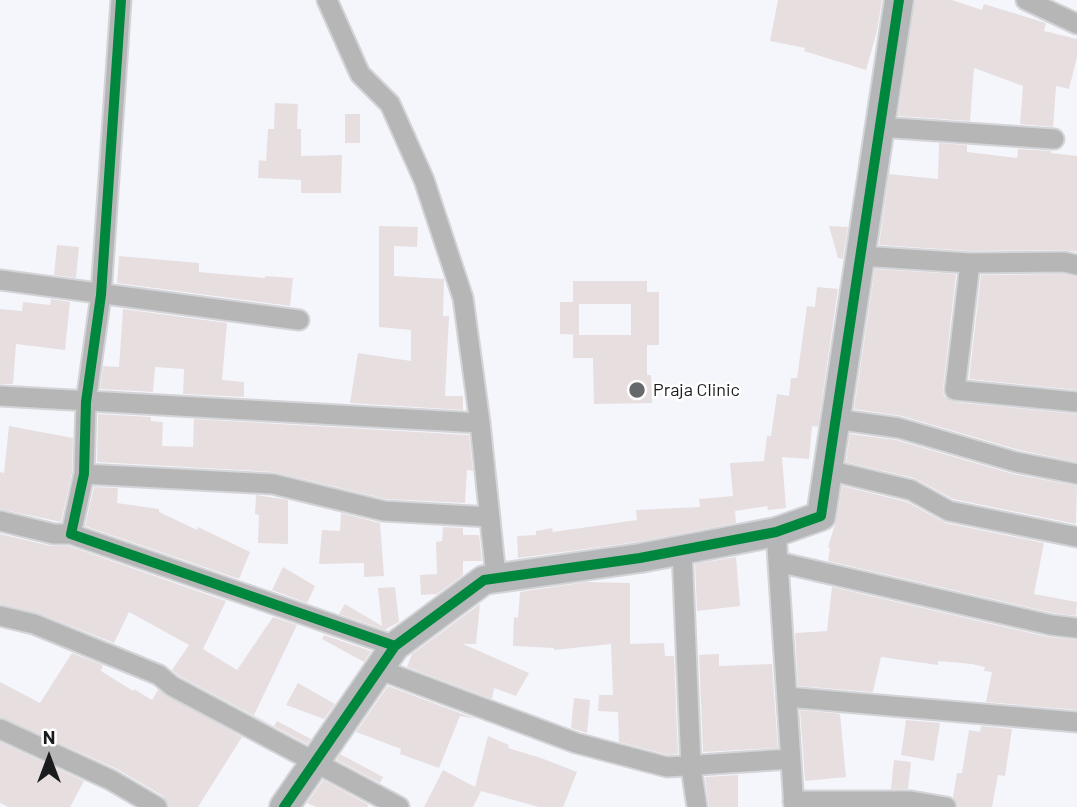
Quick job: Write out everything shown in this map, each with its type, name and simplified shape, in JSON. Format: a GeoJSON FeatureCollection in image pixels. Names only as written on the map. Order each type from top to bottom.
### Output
{"type":"FeatureCollection","features":[{"type":"Feature","properties":{"kind":"street"},"geometry":{"type":"LineString","coordinates":[[71,534],[85,474],[86,402],[101,295],[121,0]]}},
{"type":"Feature","properties":{"kind":"street"},"geometry":{"type":"LineString","coordinates":[[327,0],[360,74],[390,104],[424,180],[463,298],[480,423],[496,577]]}},
{"type":"Feature","properties":{"kind":"street"},"geometry":{"type":"LineString","coordinates":[[284,807],[395,646],[484,580],[640,558],[776,532],[821,516],[899,0]]}},
{"type":"Feature","properties":{"kind":"street"},"geometry":{"type":"LineString","coordinates":[[1026,0],[1077,24]]}},
{"type":"Feature","properties":{"kind":"street"},"geometry":{"type":"LineString","coordinates":[[880,127],[1054,139]]}},
{"type":"Feature","properties":{"kind":"street"},"geometry":{"type":"LineString","coordinates":[[860,256],[970,263],[1064,262],[1077,265]]}},
{"type":"Feature","properties":{"kind":"street"},"geometry":{"type":"LineString","coordinates":[[970,263],[955,390],[1077,402]]}},
{"type":"Feature","properties":{"kind":"street"},"geometry":{"type":"LineString","coordinates":[[0,280],[299,320]]}},
{"type":"Feature","properties":{"kind":"street"},"geometry":{"type":"LineString","coordinates":[[0,396],[480,423]]}},
{"type":"Feature","properties":{"kind":"street"},"geometry":{"type":"LineString","coordinates":[[835,419],[899,428],[1016,462],[1077,474]]}},
{"type":"Feature","properties":{"kind":"street"},"geometry":{"type":"LineString","coordinates":[[828,470],[911,490],[949,511],[1077,537]]}},
{"type":"Feature","properties":{"kind":"street"},"geometry":{"type":"LineString","coordinates":[[85,474],[273,484],[384,511],[490,517]]}},
{"type":"Feature","properties":{"kind":"street"},"geometry":{"type":"LineString","coordinates":[[0,521],[54,534],[71,534],[395,646]]}},
{"type":"Feature","properties":{"kind":"street"},"geometry":{"type":"LineString","coordinates":[[776,532],[793,804],[911,801],[946,807]]}},
{"type":"Feature","properties":{"kind":"street"},"geometry":{"type":"LineString","coordinates":[[682,550],[691,767],[697,807]]}},
{"type":"Feature","properties":{"kind":"street"},"geometry":{"type":"LineString","coordinates":[[778,562],[1051,625],[1077,628]]}},
{"type":"Feature","properties":{"kind":"street"},"geometry":{"type":"LineString","coordinates":[[0,615],[34,624],[159,675],[172,686],[399,807]]}},
{"type":"Feature","properties":{"kind":"street"},"geometry":{"type":"LineString","coordinates":[[378,670],[576,743],[667,767],[790,759]]}},
{"type":"Feature","properties":{"kind":"street"},"geometry":{"type":"LineString","coordinates":[[787,697],[1077,722]]}},
{"type":"Feature","properties":{"kind":"street"},"geometry":{"type":"LineString","coordinates":[[0,729],[111,780],[157,807]]}},
{"type":"Feature","properties":{"kind":"building"},"geometry":{"type":"Polygon","coordinates":[[[778,0],[882,0],[866,70],[804,51],[805,48],[770,41],[778,0]]]}},
{"type":"Feature","properties":{"kind":"building"},"geometry":{"type":"Polygon","coordinates":[[[915,0],[952,0],[982,10],[984,4],[1046,23],[1044,31],[1077,39],[1077,57],[1069,89],[1056,86],[1053,127],[1020,124],[1023,86],[974,68],[970,121],[898,116],[915,0]]]}},
{"type":"Feature","properties":{"kind":"building"},"geometry":{"type":"Polygon","coordinates":[[[275,103],[298,104],[297,129],[301,129],[301,156],[342,155],[341,193],[301,193],[301,180],[258,178],[259,160],[266,161],[268,129],[274,129],[275,103]]]}},
{"type":"Feature","properties":{"kind":"building"},"geometry":{"type":"Polygon","coordinates":[[[345,114],[360,114],[360,143],[345,143],[345,114]]]}},
{"type":"Feature","properties":{"kind":"building"},"geometry":{"type":"Polygon","coordinates":[[[939,143],[967,145],[967,152],[1017,158],[1018,149],[1077,156],[1077,252],[970,251],[879,245],[889,174],[938,179],[939,143]]]}},
{"type":"Feature","properties":{"kind":"building"},"geometry":{"type":"Polygon","coordinates":[[[379,226],[418,227],[417,247],[394,246],[394,276],[444,279],[443,316],[449,316],[445,396],[463,396],[463,410],[350,403],[358,353],[411,361],[411,330],[379,327],[379,226]]]}},
{"type":"Feature","properties":{"kind":"building"},"geometry":{"type":"Polygon","coordinates":[[[829,226],[848,227],[843,259],[838,258],[829,226]]]}},
{"type":"Feature","properties":{"kind":"building"},"geometry":{"type":"Polygon","coordinates":[[[57,245],[79,247],[76,278],[54,275],[57,245]]]}},
{"type":"Feature","properties":{"kind":"building"},"geometry":{"type":"Polygon","coordinates":[[[119,256],[199,263],[199,272],[293,278],[290,306],[117,283],[119,256]]]}},
{"type":"Feature","properties":{"kind":"building"},"geometry":{"type":"Polygon","coordinates":[[[875,269],[956,274],[944,396],[954,402],[1077,414],[1077,462],[1019,450],[902,416],[854,409],[875,269]]]}},
{"type":"Feature","properties":{"kind":"building"},"geometry":{"type":"Polygon","coordinates":[[[1063,274],[1077,277],[1077,390],[969,379],[981,275],[1063,274]]]}},
{"type":"Feature","properties":{"kind":"building"},"geometry":{"type":"Polygon","coordinates":[[[573,281],[647,281],[647,292],[659,292],[659,345],[647,345],[647,375],[651,375],[652,403],[594,404],[593,358],[573,358],[573,335],[579,335],[560,334],[560,302],[573,302],[573,281]],[[579,304],[579,335],[631,335],[631,304],[579,304]]]}},
{"type":"Feature","properties":{"kind":"building"},"geometry":{"type":"Polygon","coordinates":[[[817,287],[838,289],[818,427],[812,426],[809,459],[782,457],[786,508],[768,510],[767,506],[735,511],[736,523],[637,542],[518,558],[517,536],[536,535],[536,531],[552,528],[553,532],[637,520],[636,510],[700,507],[699,499],[733,496],[730,463],[764,461],[767,436],[771,436],[777,394],[789,396],[791,378],[797,378],[807,306],[815,307],[817,287]]]}},
{"type":"Feature","properties":{"kind":"building"},"geometry":{"type":"Polygon","coordinates":[[[51,299],[70,302],[65,350],[16,344],[13,384],[0,384],[0,309],[22,311],[23,302],[50,305],[51,299]]]}},
{"type":"Feature","properties":{"kind":"building"},"geometry":{"type":"Polygon","coordinates":[[[123,309],[227,323],[222,380],[244,382],[244,397],[183,394],[184,369],[155,367],[153,392],[100,389],[103,366],[119,367],[123,309]]]}},
{"type":"Feature","properties":{"kind":"building"},"geometry":{"type":"Polygon","coordinates":[[[98,414],[151,417],[151,421],[163,422],[162,446],[193,447],[194,419],[469,435],[473,471],[467,470],[465,503],[386,499],[274,472],[97,462],[98,414]]]}},
{"type":"Feature","properties":{"kind":"building"},"geometry":{"type":"Polygon","coordinates":[[[9,426],[73,438],[72,473],[61,522],[0,509],[0,472],[4,473],[9,426]]]}},
{"type":"Feature","properties":{"kind":"building"},"geometry":{"type":"Polygon","coordinates":[[[850,434],[896,440],[1013,474],[1077,486],[1076,524],[953,499],[914,478],[846,462],[850,434]]]}},
{"type":"Feature","properties":{"kind":"building"},"geometry":{"type":"Polygon","coordinates":[[[842,486],[907,502],[946,523],[1044,543],[1034,594],[1077,602],[1076,616],[828,561],[828,547],[837,518],[842,486]]]}},
{"type":"Feature","properties":{"kind":"building"},"geometry":{"type":"Polygon","coordinates":[[[94,487],[118,488],[117,503],[159,509],[159,512],[197,530],[198,527],[250,552],[239,579],[85,526],[94,487]]]}},
{"type":"Feature","properties":{"kind":"building"},"geometry":{"type":"Polygon","coordinates":[[[256,495],[288,500],[288,544],[258,543],[259,515],[255,514],[256,495]]]}},
{"type":"Feature","properties":{"kind":"building"},"geometry":{"type":"Polygon","coordinates":[[[341,513],[380,523],[384,576],[364,577],[364,563],[319,564],[322,530],[340,531],[341,513]]]}},
{"type":"Feature","properties":{"kind":"building"},"geometry":{"type":"Polygon","coordinates":[[[443,527],[463,528],[463,535],[479,535],[482,561],[463,561],[463,575],[437,594],[421,595],[420,575],[437,574],[436,542],[442,541],[443,527]]]}},
{"type":"Feature","properties":{"kind":"building"},"geometry":{"type":"Polygon","coordinates":[[[0,534],[51,546],[69,546],[226,601],[203,649],[237,670],[273,617],[297,625],[254,715],[274,726],[277,721],[311,739],[307,744],[179,676],[172,670],[189,645],[129,612],[114,643],[38,613],[0,604],[0,534]]]}},
{"type":"Feature","properties":{"kind":"building"},"geometry":{"type":"Polygon","coordinates":[[[736,557],[740,606],[697,611],[695,564],[736,557]]]}},
{"type":"Feature","properties":{"kind":"building"},"geometry":{"type":"Polygon","coordinates":[[[283,567],[315,586],[307,603],[272,590],[283,567]]]}},
{"type":"Feature","properties":{"kind":"building"},"geometry":{"type":"Polygon","coordinates":[[[586,582],[630,583],[630,644],[664,643],[665,656],[674,656],[678,754],[668,755],[619,742],[618,712],[598,711],[599,695],[613,695],[611,644],[554,650],[513,646],[514,617],[518,618],[520,592],[586,582]]]}},
{"type":"Feature","properties":{"kind":"building"},"geometry":{"type":"Polygon","coordinates":[[[395,587],[399,622],[386,629],[388,631],[339,614],[345,604],[382,626],[378,588],[395,587]]]}},
{"type":"Feature","properties":{"kind":"building"},"geometry":{"type":"Polygon","coordinates":[[[832,587],[1048,637],[1077,640],[1077,710],[986,702],[992,672],[972,664],[938,661],[938,665],[881,657],[873,692],[798,686],[795,633],[827,631],[832,587]]]}},
{"type":"Feature","properties":{"kind":"building"},"geometry":{"type":"Polygon","coordinates":[[[480,604],[476,644],[463,644],[529,673],[516,696],[494,688],[492,699],[407,667],[412,654],[480,604]]]}},
{"type":"Feature","properties":{"kind":"building"},"geometry":{"type":"Polygon","coordinates":[[[324,635],[371,651],[364,662],[322,639],[324,635]]]}},
{"type":"Feature","properties":{"kind":"building"},"geometry":{"type":"Polygon","coordinates":[[[72,653],[103,665],[101,671],[133,691],[134,689],[152,700],[158,690],[242,737],[198,807],[169,807],[163,796],[117,769],[0,717],[0,682],[40,703],[72,653]]]}},
{"type":"Feature","properties":{"kind":"building"},"geometry":{"type":"Polygon","coordinates":[[[719,654],[719,666],[772,664],[778,748],[703,752],[699,655],[719,654]]]}},
{"type":"Feature","properties":{"kind":"building"},"geometry":{"type":"Polygon","coordinates":[[[298,683],[335,704],[324,719],[286,705],[298,683]]]}},
{"type":"Feature","properties":{"kind":"building"},"geometry":{"type":"Polygon","coordinates":[[[388,686],[476,719],[460,716],[439,768],[400,754],[401,749],[356,732],[388,686]]]}},
{"type":"Feature","properties":{"kind":"building"},"geometry":{"type":"Polygon","coordinates":[[[574,698],[590,700],[587,733],[571,728],[574,698]]]}},
{"type":"Feature","properties":{"kind":"building"},"geometry":{"type":"Polygon","coordinates":[[[800,710],[843,714],[840,714],[846,777],[805,781],[800,710]]]}},
{"type":"Feature","properties":{"kind":"building"},"geometry":{"type":"Polygon","coordinates":[[[906,720],[940,723],[934,761],[901,755],[906,720]]]}},
{"type":"Feature","properties":{"kind":"building"},"geometry":{"type":"Polygon","coordinates":[[[981,726],[1012,729],[1005,776],[998,775],[992,807],[958,807],[953,797],[957,773],[962,773],[969,730],[980,732],[981,726]]]}},
{"type":"Feature","properties":{"kind":"building"},"geometry":{"type":"Polygon","coordinates":[[[488,736],[509,745],[508,748],[577,772],[563,807],[539,807],[481,791],[473,807],[424,807],[443,770],[475,787],[488,736]]]}},
{"type":"Feature","properties":{"kind":"building"},"geometry":{"type":"Polygon","coordinates":[[[0,742],[84,781],[70,807],[9,807],[0,803],[0,742]]]}},
{"type":"Feature","properties":{"kind":"building"},"geometry":{"type":"Polygon","coordinates":[[[340,754],[383,777],[380,783],[337,760],[340,754]]]}},
{"type":"Feature","properties":{"kind":"building"},"geometry":{"type":"Polygon","coordinates":[[[894,760],[911,762],[908,789],[891,789],[894,760]]]}},
{"type":"Feature","properties":{"kind":"building"},"geometry":{"type":"Polygon","coordinates":[[[738,775],[738,807],[709,807],[705,777],[738,775]]]}},
{"type":"Feature","properties":{"kind":"building"},"geometry":{"type":"Polygon","coordinates":[[[323,780],[369,805],[316,807],[307,803],[323,780]]]}},
{"type":"Feature","properties":{"kind":"cycle path"},"geometry":{"type":"LineString","coordinates":[[121,0],[101,295],[86,402],[84,474],[71,534],[395,646]]}},
{"type":"Feature","properties":{"kind":"cycle path"},"geometry":{"type":"LineString","coordinates":[[284,807],[395,646],[484,580],[640,558],[776,532],[821,516],[899,0]]}},
{"type":"Feature","properties":{"kind":"place","name":"Praja Clinic"},"geometry":{"type":"Point","coordinates":[637,390]}}]}
